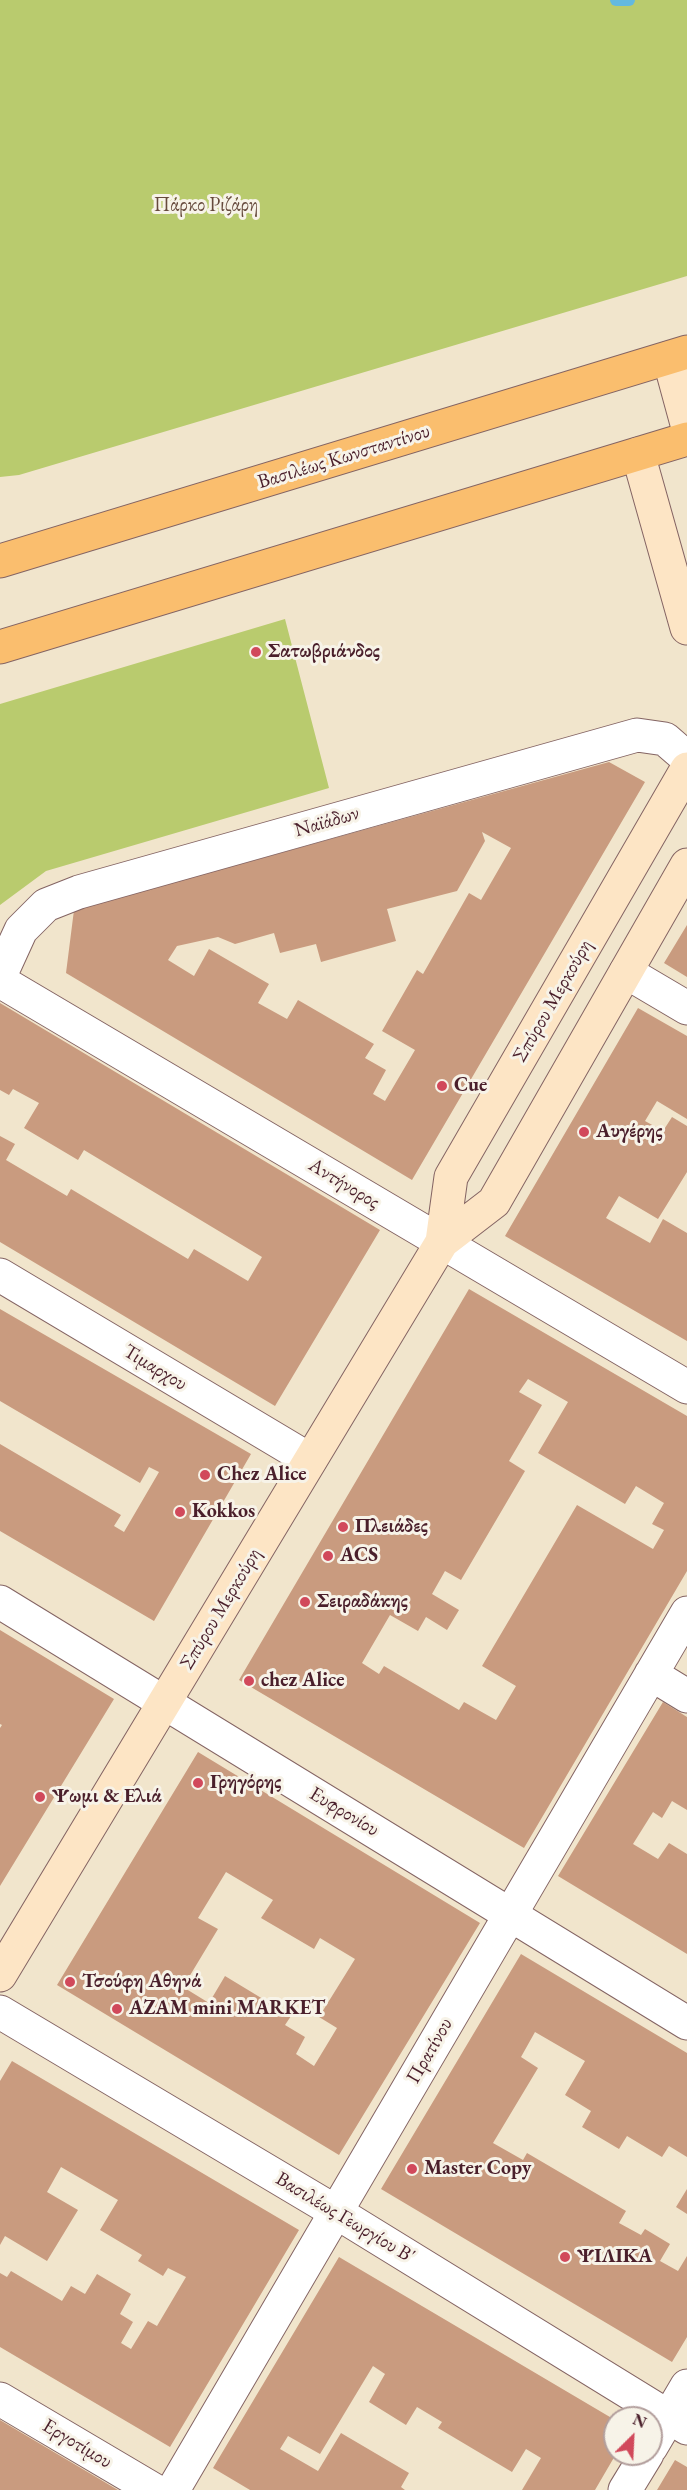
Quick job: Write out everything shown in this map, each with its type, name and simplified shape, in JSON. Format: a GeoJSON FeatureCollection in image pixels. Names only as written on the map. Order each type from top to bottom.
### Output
{"type":"FeatureCollection","features":[{"type":"Feature","properties":{"kind":"main road"},"geometry":{"type":"LineString","coordinates":[[678,355],[687,424]]}},
{"type":"Feature","properties":{"kind":"main road","name":"Βασιλέως Κωνσταντίνου"},"geometry":{"type":"LineString","coordinates":[[1,560],[678,355]]}},
{"type":"Feature","properties":{"kind":"main road"},"geometry":{"type":"LineString","coordinates":[[0,647],[687,439]]}},
{"type":"Feature","properties":{"kind":"main road"},"geometry":{"type":"LineString","coordinates":[[638,454],[687,628]]}},
{"type":"Feature","properties":{"kind":"main road","name":"Σπύρου Μερκούρη"},"geometry":{"type":"LineString","coordinates":[[442,1242],[451,1177],[687,769]]}},
{"type":"Feature","properties":{"kind":"main road","name":"Σπύρου Μερκούρη"},"geometry":{"type":"LineString","coordinates":[[0,1976],[442,1242],[494,1202],[687,865]]}},
{"type":"Feature","properties":{"kind":"street","name":"Ναϊάδων"},"geometry":{"type":"LineString","coordinates":[[0,976],[21,930],[46,905],[79,892],[637,735],[664,739],[687,758]]}},
{"type":"Feature","properties":{"kind":"street"},"geometry":{"type":"LineString","coordinates":[[626,972],[687,1008]]}},
{"type":"Feature","properties":{"kind":"street","name":"Αντήνορος"},"geometry":{"type":"LineString","coordinates":[[0,981],[687,1387]]}},
{"type":"Feature","properties":{"kind":"street","name":"Τιμαρχου"},"geometry":{"type":"LineString","coordinates":[[0,1275],[310,1460]]}},
{"type":"Feature","properties":{"kind":"street","name":"Ευφρονίου"},"geometry":{"type":"LineString","coordinates":[[0,1602],[687,2023]]}},
{"type":"Feature","properties":{"kind":"street","name":"Πρατίνου"},"geometry":{"type":"LineString","coordinates":[[173,2490],[687,1613]]}},
{"type":"Feature","properties":{"kind":"street"},"geometry":{"type":"LineString","coordinates":[[651,1674],[687,1696]]}},
{"type":"Feature","properties":{"kind":"street","name":"Βασιλέως Γεωργίου Β'"},"geometry":{"type":"LineString","coordinates":[[0,2012],[336,2212],[678,2422]]}},
{"type":"Feature","properties":{"kind":"street"},"geometry":{"type":"LineString","coordinates":[[663,2436],[678,2422],[687,2386]]}},
{"type":"Feature","properties":{"kind":"street","name":"Εργοτίμου"},"geometry":{"type":"LineString","coordinates":[[0,2399],[154,2490]]}},
{"type":"Feature","properties":{"kind":"street"},"geometry":{"type":"LineString","coordinates":[[625,2490],[640,2466]]}},
{"type":"Feature","properties":{"kind":"green space","name":"Πάρκο Ριζάρη"},"geometry":{"type":"Polygon","coordinates":[[[0,0],[687,0],[687,276],[19,475],[0,477],[0,0]]]}},
{"type":"Feature","properties":{"kind":"green space"},"geometry":{"type":"Polygon","coordinates":[[[285,619],[329,788],[46,871],[0,905],[0,704],[285,619]]]}},
{"type":"Feature","properties":{"kind":"building"},"geometry":{"type":"Polygon","coordinates":[[[609,762],[645,782],[412,1180],[66,973],[74,910],[609,762]],[[482,832],[485,841],[457,891],[387,909],[396,941],[321,962],[316,944],[280,953],[274,933],[235,944],[218,937],[177,946],[168,960],[194,976],[209,949],[269,984],[258,1003],[287,1019],[298,1000],[374,1044],[365,1058],[386,1070],[373,1094],[385,1101],[415,1050],[382,1031],[417,970],[423,974],[469,893],[481,900],[511,848],[482,832]]]}},
{"type":"Feature","properties":{"kind":"building"},"geometry":{"type":"Polygon","coordinates":[[[687,925],[687,977],[664,963],[687,925]]]}},
{"type":"Feature","properties":{"kind":"building"},"geometry":{"type":"Polygon","coordinates":[[[0,1003],[380,1230],[275,1406],[0,1242],[0,1136],[15,1144],[6,1160],[67,1196],[71,1189],[188,1259],[194,1249],[248,1281],[262,1257],[84,1150],[78,1160],[24,1128],[39,1103],[13,1089],[9,1095],[0,1090],[0,1003]]]}},
{"type":"Feature","properties":{"kind":"building"},"geometry":{"type":"Polygon","coordinates":[[[638,1008],[687,1036],[687,1119],[657,1101],[645,1121],[663,1131],[672,1117],[687,1126],[687,1172],[658,1219],[619,1196],[606,1218],[650,1243],[663,1219],[687,1233],[687,1341],[505,1236],[638,1008]]]}},
{"type":"Feature","properties":{"kind":"building"},"geometry":{"type":"Polygon","coordinates":[[[469,1289],[687,1416],[687,1571],[524,1848],[239,1680],[469,1289]],[[528,1379],[519,1392],[542,1405],[509,1461],[525,1471],[461,1580],[445,1571],[432,1594],[459,1610],[447,1630],[426,1617],[418,1631],[390,1615],[362,1663],[379,1674],[384,1666],[459,1710],[464,1702],[496,1720],[516,1686],[482,1666],[577,1505],[653,1549],[664,1530],[652,1524],[664,1503],[636,1486],[625,1504],[538,1453],[568,1402],[528,1379]]]}},
{"type":"Feature","properties":{"kind":"building"},"geometry":{"type":"Polygon","coordinates":[[[0,1309],[251,1454],[154,1621],[0,1531],[0,1444],[121,1515],[114,1526],[124,1532],[159,1472],[149,1467],[140,1483],[0,1401],[0,1309]]]}},
{"type":"Feature","properties":{"kind":"building"},"geometry":{"type":"Polygon","coordinates":[[[0,1630],[114,1699],[0,1886],[0,1728],[2,1725],[0,1724],[0,1630]]]}},
{"type":"Feature","properties":{"kind":"building"},"geometry":{"type":"Polygon","coordinates":[[[663,1702],[687,1717],[687,1810],[672,1801],[662,1818],[653,1812],[633,1844],[658,1859],[669,1843],[687,1854],[687,1954],[558,1876],[663,1702]]]}},
{"type":"Feature","properties":{"kind":"building"},"geometry":{"type":"Polygon","coordinates":[[[198,1752],[480,1923],[339,2155],[57,1985],[198,1752]],[[226,1872],[198,1918],[218,1929],[183,1987],[209,2003],[225,1976],[291,2016],[285,2025],[305,2037],[296,2054],[314,2066],[337,2028],[319,2017],[355,1959],[320,1938],[314,1949],[261,1918],[273,1900],[226,1872]]]}},
{"type":"Feature","properties":{"kind":"building"},"geometry":{"type":"Polygon","coordinates":[[[521,1954],[687,2053],[687,2157],[669,2146],[662,2157],[627,2136],[619,2149],[582,2127],[591,2111],[565,2095],[585,2061],[535,2032],[521,2057],[538,2068],[493,2143],[523,2160],[527,2153],[626,2211],[619,2223],[641,2235],[645,2229],[670,2244],[660,2261],[678,2271],[687,2256],[687,2337],[672,2362],[381,2189],[521,1954]]]}},
{"type":"Feature","properties":{"kind":"building"},"geometry":{"type":"Polygon","coordinates":[[[12,2061],[299,2230],[170,2447],[0,2347],[0,2273],[7,2277],[11,2271],[62,2301],[71,2286],[85,2294],[97,2274],[131,2294],[120,2314],[133,2322],[121,2343],[131,2349],[148,2321],[157,2326],[186,2277],[168,2268],[163,2276],[138,2261],[142,2255],[100,2230],[118,2200],[61,2167],[47,2192],[78,2210],[47,2261],[5,2236],[0,2245],[0,2081],[12,2061]]]}},
{"type":"Feature","properties":{"kind":"building"},"geometry":{"type":"Polygon","coordinates":[[[687,2189],[687,2214],[676,2207],[687,2189]]]}},
{"type":"Feature","properties":{"kind":"building"},"geometry":{"type":"Polygon","coordinates":[[[339,2257],[603,2413],[603,2466],[609,2466],[595,2490],[522,2490],[541,2458],[526,2449],[512,2472],[438,2428],[442,2422],[417,2407],[406,2425],[369,2402],[385,2374],[373,2366],[320,2454],[288,2436],[280,2449],[318,2471],[341,2433],[409,2473],[401,2487],[405,2490],[250,2490],[213,2468],[339,2257]]]}},
{"type":"Feature","properties":{"kind":"building"},"geometry":{"type":"Polygon","coordinates":[[[0,2420],[64,2458],[118,2490],[0,2490],[0,2420]]]}},
{"type":"Feature","properties":{"kind":"building"},"geometry":{"type":"Polygon","coordinates":[[[675,2460],[687,2467],[687,2490],[657,2490],[675,2460]]]}},
{"type":"Feature","properties":{"kind":"waterway"},"geometry":{"type":"LineString","coordinates":[[616,0],[629,0]]}},
{"type":"Feature","properties":{"kind":"place","name":"Σατωβριάνδος"},"geometry":{"type":"Point","coordinates":[256,652]}},
{"type":"Feature","properties":{"kind":"place","name":"Cue"},"geometry":{"type":"Point","coordinates":[442,1086]}},
{"type":"Feature","properties":{"kind":"place","name":"Αυγέρης"},"geometry":{"type":"Point","coordinates":[584,1132]}},
{"type":"Feature","properties":{"kind":"place","name":"Chez Alice"},"geometry":{"type":"Point","coordinates":[205,1475]}},
{"type":"Feature","properties":{"kind":"place","name":"Kokkos"},"geometry":{"type":"Point","coordinates":[180,1512]}},
{"type":"Feature","properties":{"kind":"place","name":"Πλειάδες"},"geometry":{"type":"Point","coordinates":[343,1527]}},
{"type":"Feature","properties":{"kind":"place","name":"ACS"},"geometry":{"type":"Point","coordinates":[328,1556]}},
{"type":"Feature","properties":{"kind":"place","name":"Σειραδάκης"},"geometry":{"type":"Point","coordinates":[305,1602]}},
{"type":"Feature","properties":{"kind":"place","name":"chez Alice"},"geometry":{"type":"Point","coordinates":[249,1681]}},
{"type":"Feature","properties":{"kind":"place","name":"Γρηγόρης"},"geometry":{"type":"Point","coordinates":[198,1783]}},
{"type":"Feature","properties":{"kind":"place","name":"Ψωμι & Ελιά"},"geometry":{"type":"Point","coordinates":[40,1797]}},
{"type":"Feature","properties":{"kind":"place","name":"Τσούφη Αθηνά"},"geometry":{"type":"Point","coordinates":[70,1982]}},
{"type":"Feature","properties":{"kind":"place","name":"AZAM mini MARKET"},"geometry":{"type":"Point","coordinates":[117,2009]}},
{"type":"Feature","properties":{"kind":"place","name":"Master Copy"},"geometry":{"type":"Point","coordinates":[412,2169]}},
{"type":"Feature","properties":{"kind":"place","name":"ΨΙΛΙΚΑ"},"geometry":{"type":"Point","coordinates":[565,2257]}}]}
